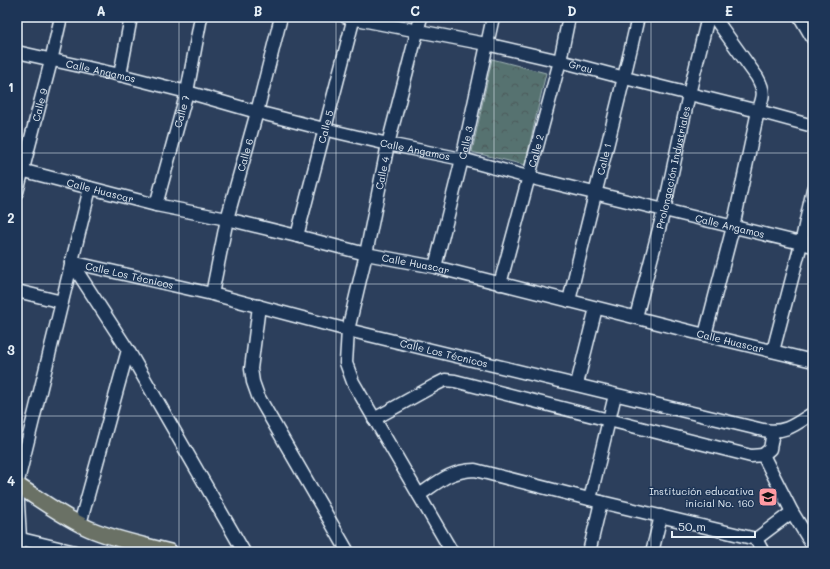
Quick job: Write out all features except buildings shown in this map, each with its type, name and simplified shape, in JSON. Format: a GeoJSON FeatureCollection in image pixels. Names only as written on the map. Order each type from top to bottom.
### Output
{"type":"FeatureCollection","features":[{"type":"Feature","properties":{"kind":"main road"},"geometry":{"type":"LineString","coordinates":[[17,485],[80,524],[102,534],[170,552]]}},
{"type":"Feature","properties":{"kind":"street","name":"Calle 9"},"geometry":{"type":"LineString","coordinates":[[17,192],[20,170],[51,61],[61,17]]}},
{"type":"Feature","properties":{"kind":"street"},"geometry":{"type":"LineString","coordinates":[[120,76],[132,17]]}},
{"type":"Feature","properties":{"kind":"street","name":"Calle 7"},"geometry":{"type":"LineString","coordinates":[[156,205],[188,92],[201,17]]}},
{"type":"Feature","properties":{"kind":"street","name":"Calle 6"},"geometry":{"type":"LineString","coordinates":[[212,294],[227,220],[257,112],[281,17]]}},
{"type":"Feature","properties":{"kind":"street","name":"Calle 4"},"geometry":{"type":"LineString","coordinates":[[421,17],[388,144],[366,254],[348,330],[346,363],[352,382],[452,552]]}},
{"type":"Feature","properties":{"kind":"street","name":"Calle 3"},"geometry":{"type":"LineString","coordinates":[[435,267],[462,159],[493,17]]}},
{"type":"Feature","properties":{"kind":"street","name":"Calle 2"},"geometry":{"type":"LineString","coordinates":[[500,284],[560,61],[569,17]]}},
{"type":"Feature","properties":{"kind":"street","name":"Calle 1"},"geometry":{"type":"LineString","coordinates":[[569,301],[594,194],[625,78],[638,17]]}},
{"type":"Feature","properties":{"kind":"street","name":"Prolongación Industriales"},"geometry":{"type":"LineString","coordinates":[[636,317],[664,210],[689,94],[708,17]]}},
{"type":"Feature","properties":{"kind":"street"},"geometry":{"type":"LineString","coordinates":[[705,335],[733,227],[758,111],[763,99],[763,87],[714,17]]}},
{"type":"Feature","properties":{"kind":"street"},"geometry":{"type":"LineString","coordinates":[[800,17],[813,39]]}},
{"type":"Feature","properties":{"kind":"street","name":"Grau"},"geometry":{"type":"LineString","coordinates":[[351,18],[486,44],[560,61],[813,126]]}},
{"type":"Feature","properties":{"kind":"street","name":"Calle 5"},"geometry":{"type":"LineString","coordinates":[[297,236],[351,18]]}},
{"type":"Feature","properties":{"kind":"street","name":"Calle Angamos"},"geometry":{"type":"LineString","coordinates":[[17,52],[188,92],[324,129],[462,159],[528,178],[807,245]]}},
{"type":"Feature","properties":{"kind":"street","name":"Calle Huascar"},"geometry":{"type":"LineString","coordinates":[[20,170],[156,205],[297,236],[366,254],[435,267],[813,361]]}},
{"type":"Feature","properties":{"kind":"street"},"geometry":{"type":"LineString","coordinates":[[75,552],[18,542],[17,485],[90,188]]}},
{"type":"Feature","properties":{"kind":"street"},"geometry":{"type":"LineString","coordinates":[[773,352],[807,245],[813,189]]}},
{"type":"Feature","properties":{"kind":"street"},"geometry":{"type":"LineString","coordinates":[[71,262],[128,350],[244,552]]}},
{"type":"Feature","properties":{"kind":"street","name":"Calle Los Técnicos"},"geometry":{"type":"LineString","coordinates":[[71,262],[212,294],[348,330],[577,384],[615,395],[751,428],[773,432],[788,429],[813,413]]}},
{"type":"Feature","properties":{"kind":"street"},"geometry":{"type":"LineString","coordinates":[[17,291],[62,302]]}},
{"type":"Feature","properties":{"kind":"street"},"geometry":{"type":"LineString","coordinates":[[259,306],[251,369],[253,382],[258,396],[348,552]]}},
{"type":"Feature","properties":{"kind":"street"},"geometry":{"type":"LineString","coordinates":[[577,384],[596,308]]}},
{"type":"Feature","properties":{"kind":"street"},"geometry":{"type":"LineString","coordinates":[[80,524],[128,350]]}},
{"type":"Feature","properties":{"kind":"street"},"geometry":{"type":"LineString","coordinates":[[374,419],[445,380],[455,381],[751,456],[763,455],[770,448],[773,432]]}},
{"type":"Feature","properties":{"kind":"street"},"geometry":{"type":"LineString","coordinates":[[589,552],[595,501],[609,420],[615,395]]}},
{"type":"Feature","properties":{"kind":"street"},"geometry":{"type":"LineString","coordinates":[[763,455],[792,512],[813,546]]}},
{"type":"Feature","properties":{"kind":"street"},"geometry":{"type":"LineString","coordinates":[[419,495],[450,474],[461,471],[475,470],[595,501],[756,539],[764,552]]}},
{"type":"Feature","properties":{"kind":"street"},"geometry":{"type":"LineString","coordinates":[[756,539],[792,512]]}},
{"type":"Feature","properties":{"kind":"street"},"geometry":{"type":"LineString","coordinates":[[652,552],[661,516]]}},
{"type":"Feature","properties":{"kind":"green space"},"geometry":{"type":"Polygon","coordinates":[[[492,59],[546,73],[525,165],[472,152],[492,59]]]}},
{"type":"Feature","properties":{"kind":"place","name":"Institución educativa inicial No. 160"},"geometry":{"type":"Point","coordinates":[768,497]}}]}
